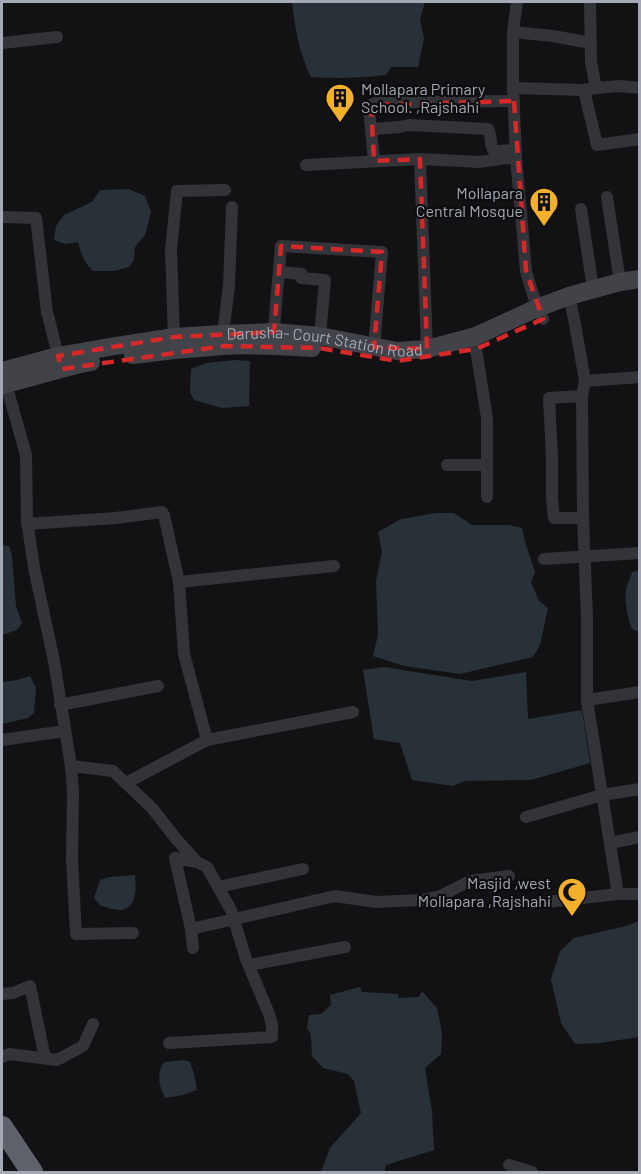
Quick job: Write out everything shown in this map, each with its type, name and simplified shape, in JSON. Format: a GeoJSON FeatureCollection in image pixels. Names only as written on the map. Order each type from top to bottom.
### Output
{"type":"FeatureCollection","features":[{"type":"Feature","properties":{"kind":"highway"},"geometry":{"type":"LineString","coordinates":[[2,1127],[32,1173]]}},
{"type":"Feature","properties":{"kind":"street"},"geometry":{"type":"LineString","coordinates":[[517,2],[513,32],[516,154],[526,271],[540,313]]}},
{"type":"Feature","properties":{"kind":"street"},"geometry":{"type":"LineString","coordinates":[[590,2],[590,89],[597,145],[639,139]]}},
{"type":"Feature","properties":{"kind":"street"},"geometry":{"type":"LineString","coordinates":[[513,32],[591,43]]}},
{"type":"Feature","properties":{"kind":"street"},"geometry":{"type":"LineString","coordinates":[[2,43],[57,37]]}},
{"type":"Feature","properties":{"kind":"street"},"geometry":{"type":"LineString","coordinates":[[513,88],[590,89],[619,86],[639,88]]}},
{"type":"Feature","properties":{"kind":"street"},"geometry":{"type":"LineString","coordinates":[[374,161],[370,105],[375,103],[514,101]]}},
{"type":"Feature","properties":{"kind":"street"},"geometry":{"type":"LineString","coordinates":[[372,129],[409,125],[488,129],[494,151],[516,154]]}},
{"type":"Feature","properties":{"kind":"street"},"geometry":{"type":"LineString","coordinates":[[306,165],[420,159],[479,162],[516,154]]}},
{"type":"Feature","properties":{"kind":"street"},"geometry":{"type":"LineString","coordinates":[[420,159],[427,349]]}},
{"type":"Feature","properties":{"kind":"street"},"geometry":{"type":"LineString","coordinates":[[174,337],[171,250],[177,191],[225,190]]}},
{"type":"Feature","properties":{"kind":"street"},"geometry":{"type":"LineString","coordinates":[[608,197],[620,282]]}},
{"type":"Feature","properties":{"kind":"street"},"geometry":{"type":"LineString","coordinates":[[223,333],[229,285],[232,207]]}},
{"type":"Feature","properties":{"kind":"street"},"geometry":{"type":"LineString","coordinates":[[581,209],[593,289]]}},
{"type":"Feature","properties":{"kind":"street"},"geometry":{"type":"LineString","coordinates":[[2,217],[36,218],[47,312],[60,362]]}},
{"type":"Feature","properties":{"kind":"street"},"geometry":{"type":"LineString","coordinates":[[274,339],[281,246],[382,252],[374,347]]}},
{"type":"Feature","properties":{"kind":"street"},"geometry":{"type":"LineString","coordinates":[[280,272],[302,274],[302,278],[325,280],[320,336]]}},
{"type":"Feature","properties":{"kind":"street","name":"Darusha- Court Station Road"},"geometry":{"type":"LineString","coordinates":[[60,362],[320,336],[397,351],[427,349],[476,336],[540,313],[593,289],[639,279]]}},
{"type":"Feature","properties":{"kind":"street","name":"Darusha- Court Station Road"},"geometry":{"type":"LineString","coordinates":[[570,301],[639,290]]}},
{"type":"Feature","properties":{"kind":"street"},"geometry":{"type":"LineString","coordinates":[[570,301],[585,381],[582,396],[587,700],[618,894]]}},
{"type":"Feature","properties":{"kind":"street","name":"Darusha- Court Station Road"},"geometry":{"type":"LineString","coordinates":[[3,380],[60,362],[174,337],[223,333],[274,339],[373,358],[397,361],[429,359],[476,349],[540,313]]}},
{"type":"Feature","properties":{"kind":"street"},"geometry":{"type":"LineString","coordinates":[[476,349],[487,418],[487,497]]}},
{"type":"Feature","properties":{"kind":"street"},"geometry":{"type":"LineString","coordinates":[[585,381],[639,377]]}},
{"type":"Feature","properties":{"kind":"street"},"geometry":{"type":"LineString","coordinates":[[3,380],[26,455],[27,524],[54,662],[71,766],[76,934],[133,933]]}},
{"type":"Feature","properties":{"kind":"street"},"geometry":{"type":"LineString","coordinates":[[582,396],[549,398],[554,518],[583,518]]}},
{"type":"Feature","properties":{"kind":"street"},"geometry":{"type":"LineString","coordinates":[[447,465],[487,465]]}},
{"type":"Feature","properties":{"kind":"street"},"geometry":{"type":"LineString","coordinates":[[27,524],[116,518],[162,512],[179,582],[184,654],[207,740]]}},
{"type":"Feature","properties":{"kind":"street"},"geometry":{"type":"LineString","coordinates":[[544,559],[639,553]]}},
{"type":"Feature","properties":{"kind":"street"},"geometry":{"type":"LineString","coordinates":[[179,582],[334,566]]}},
{"type":"Feature","properties":{"kind":"street"},"geometry":{"type":"LineString","coordinates":[[60,705],[158,686]]}},
{"type":"Feature","properties":{"kind":"street"},"geometry":{"type":"LineString","coordinates":[[587,700],[639,692]]}},
{"type":"Feature","properties":{"kind":"street"},"geometry":{"type":"LineString","coordinates":[[126,783],[207,740],[353,712]]}},
{"type":"Feature","properties":{"kind":"street"},"geometry":{"type":"LineString","coordinates":[[2,740],[65,731]]}},
{"type":"Feature","properties":{"kind":"street"},"geometry":{"type":"LineString","coordinates":[[71,766],[113,771],[152,807],[197,862]]}},
{"type":"Feature","properties":{"kind":"street"},"geometry":{"type":"LineString","coordinates":[[526,817],[602,795],[639,789]]}},
{"type":"Feature","properties":{"kind":"street"},"geometry":{"type":"LineString","coordinates":[[610,843],[639,837]]}},
{"type":"Feature","properties":{"kind":"street"},"geometry":{"type":"LineString","coordinates":[[169,1043],[272,1037],[269,1014],[249,965],[231,910],[207,867],[197,862],[175,858],[193,948]]}},
{"type":"Feature","properties":{"kind":"street"},"geometry":{"type":"LineString","coordinates":[[218,887],[303,869]]}},
{"type":"Feature","properties":{"kind":"street"},"geometry":{"type":"LineString","coordinates":[[191,929],[336,897],[376,902],[422,900],[440,896],[470,881],[509,876]]}},
{"type":"Feature","properties":{"kind":"street"},"geometry":{"type":"LineString","coordinates":[[547,902],[618,894],[639,894]]}},
{"type":"Feature","properties":{"kind":"street"},"geometry":{"type":"LineString","coordinates":[[249,965],[345,947]]}},
{"type":"Feature","properties":{"kind":"street"},"geometry":{"type":"LineString","coordinates":[[2,994],[13,993],[30,986],[45,1058]]}},
{"type":"Feature","properties":{"kind":"street"},"geometry":{"type":"LineString","coordinates":[[2,1057],[9,1054],[57,1060],[82,1046],[93,1024]]}},
{"type":"Feature","properties":{"kind":"street"},"geometry":{"type":"LineString","coordinates":[[509,1165],[532,1173]]}},
{"type":"Feature","properties":{"kind":"highlighted area"},"geometry":{"type":"Polygon","coordinates":[[[514,101],[526,271],[543,319],[476,349],[397,361],[319,348],[224,346],[62,369],[58,356],[174,337],[274,332],[281,246],[382,252],[374,347],[427,349],[420,159],[374,161],[371,105],[514,101]]]}},
{"type":"Feature","properties":{"kind":"shaded area"},"geometry":{"type":"Polygon","coordinates":[[[292,2],[425,2],[420,19],[424,39],[418,67],[391,67],[386,75],[377,76],[311,77],[298,40],[292,2]]]}},
{"type":"Feature","properties":{"kind":"shaded area"},"geometry":{"type":"Polygon","coordinates":[[[129,189],[145,196],[151,212],[145,235],[135,247],[134,260],[129,267],[114,271],[93,271],[83,258],[78,242],[65,244],[54,240],[56,226],[64,215],[92,202],[100,190],[129,189]]]}},
{"type":"Feature","properties":{"kind":"shaded area"},"geometry":{"type":"Polygon","coordinates":[[[250,361],[249,406],[222,408],[194,400],[190,392],[191,369],[206,363],[250,361]]]}},
{"type":"Feature","properties":{"kind":"shaded area"},"geometry":{"type":"Polygon","coordinates":[[[436,513],[454,513],[472,525],[510,525],[522,528],[535,572],[531,582],[539,601],[548,608],[540,645],[533,657],[460,674],[404,666],[373,656],[378,635],[376,581],[382,552],[378,532],[401,519],[436,513]]]}},
{"type":"Feature","properties":{"kind":"shaded area"},"geometry":{"type":"Polygon","coordinates":[[[2,545],[9,546],[12,556],[16,606],[22,623],[17,630],[2,635],[2,545]]]}},
{"type":"Feature","properties":{"kind":"shaded area"},"geometry":{"type":"Polygon","coordinates":[[[640,571],[639,632],[632,629],[626,591],[632,572],[640,571]]]}},
{"type":"Feature","properties":{"kind":"shaded area"},"geometry":{"type":"Polygon","coordinates":[[[384,667],[472,681],[526,672],[528,719],[582,710],[590,763],[531,780],[465,781],[453,786],[412,780],[400,743],[374,739],[363,670],[384,667]]]}},
{"type":"Feature","properties":{"kind":"shaded area"},"geometry":{"type":"Polygon","coordinates":[[[30,676],[36,688],[34,713],[28,718],[2,724],[2,682],[30,676]]]}},
{"type":"Feature","properties":{"kind":"shaded area"},"geometry":{"type":"Polygon","coordinates":[[[135,875],[135,897],[130,906],[118,910],[101,906],[94,898],[100,880],[135,875]]]}},
{"type":"Feature","properties":{"kind":"shaded area"},"geometry":{"type":"Polygon","coordinates":[[[639,921],[639,1037],[575,1044],[561,1023],[551,979],[560,951],[574,938],[639,921]]]}},
{"type":"Feature","properties":{"kind":"shaded area"},"geometry":{"type":"Polygon","coordinates":[[[360,987],[362,992],[398,994],[399,998],[419,997],[422,991],[437,1008],[442,1033],[441,1054],[425,1068],[432,1112],[434,1150],[386,1165],[384,1172],[321,1172],[330,1148],[361,1113],[354,1081],[348,1074],[323,1068],[312,1056],[311,1036],[307,1027],[309,1015],[321,1014],[331,1005],[330,995],[360,987]]]}},
{"type":"Feature","properties":{"kind":"shaded area"},"geometry":{"type":"Polygon","coordinates":[[[183,1060],[190,1062],[197,1090],[165,1098],[159,1080],[162,1066],[164,1062],[183,1060]]]}},
{"type":"Feature","properties":{"kind":"place","name":"Mollapara Primary School. ,Rajshahi"},"geometry":{"type":"Point","coordinates":[340,124]}},
{"type":"Feature","properties":{"kind":"place","name":"Mollapara Central Mosque"},"geometry":{"type":"Point","coordinates":[544,228]}},
{"type":"Feature","properties":{"kind":"place","name":"Masjid ,west Mollapara ,Rajshahi"},"geometry":{"type":"Point","coordinates":[572,918]}}]}
